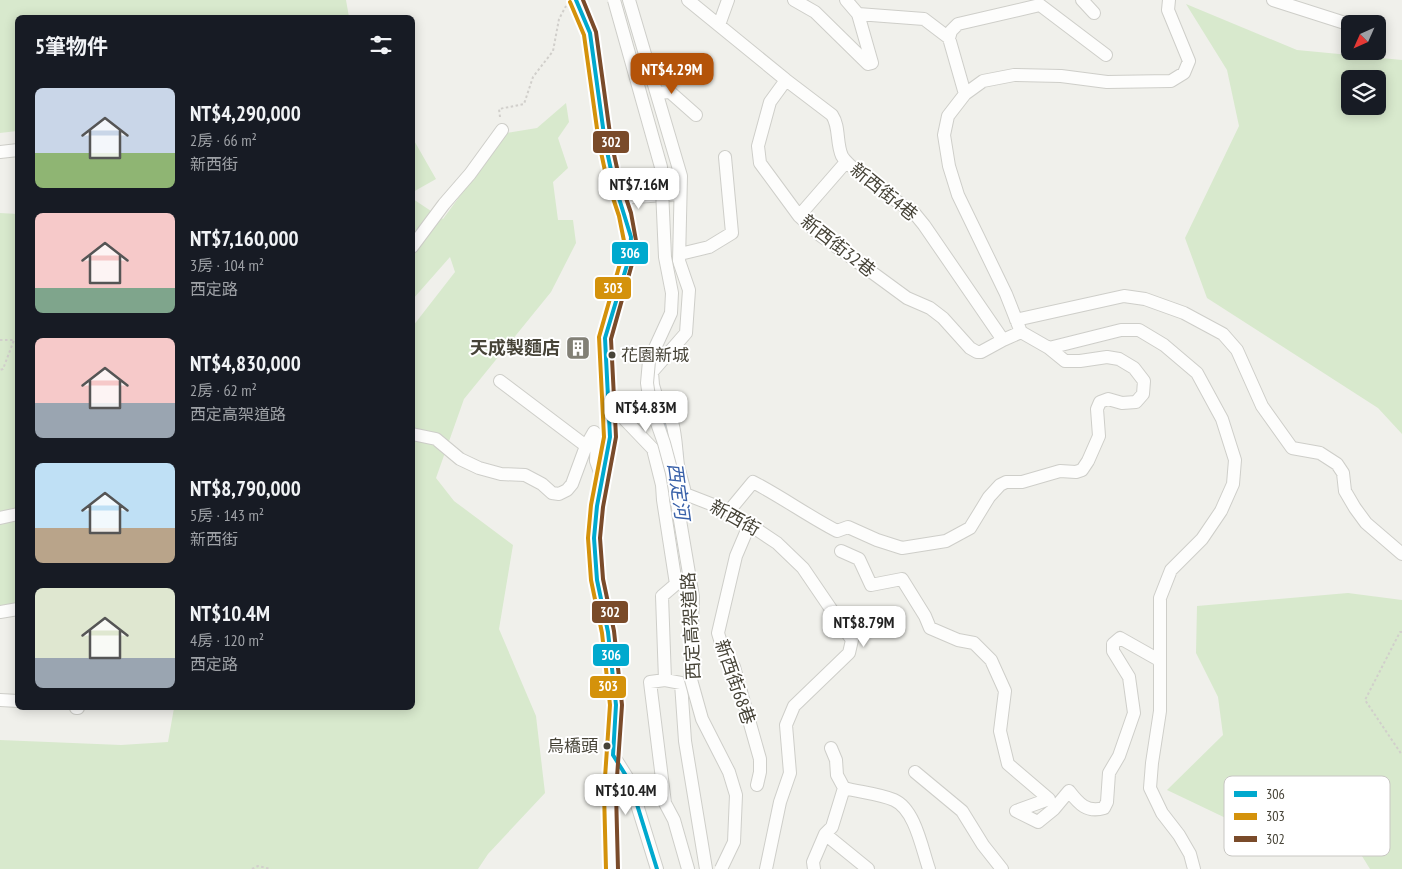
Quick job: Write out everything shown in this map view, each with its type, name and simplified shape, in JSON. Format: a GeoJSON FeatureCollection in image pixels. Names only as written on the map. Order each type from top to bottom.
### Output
{"type":"FeatureCollection","features":[{"type":"Feature","properties":{"kind":"street"},"geometry":{"type":"LineString","coordinates":[[576,0],[590,33],[605,142],[613,179],[631,237],[631,246],[605,338],[610,403],[610,437],[597,506],[594,538],[597,580],[608,632],[616,705],[610,792],[612,869]]}},
{"type":"Feature","properties":{"kind":"street","name":"西定高架道路"},"geometry":{"type":"LineString","coordinates":[[614,0],[661,167],[665,257],[672,293],[671,313],[649,361],[646,383],[650,403],[672,473],[693,597],[690,676],[702,719],[729,772],[736,796],[734,842],[721,869]]}},
{"type":"Feature","properties":{"kind":"street"},"geometry":{"type":"LineString","coordinates":[[629,0],[681,176],[679,261],[689,290],[686,333],[652,372],[653,385],[658,402],[665,406],[675,432],[678,464],[685,493]]}},
{"type":"Feature","properties":{"kind":"street","name":"新西街4巷"},"geometry":{"type":"LineString","coordinates":[[688,0],[832,115],[836,120],[839,148],[846,162],[915,214],[1003,340]]}},
{"type":"Feature","properties":{"kind":"street"},"geometry":{"type":"LineString","coordinates":[[720,25],[728,0]]}},
{"type":"Feature","properties":{"kind":"street"},"geometry":{"type":"LineString","coordinates":[[794,0],[815,12],[850,44],[862,59],[868,64],[872,63],[858,14],[846,0]]}},
{"type":"Feature","properties":{"kind":"street"},"geometry":{"type":"LineString","coordinates":[[1082,0],[1094,13]]}},
{"type":"Feature","properties":{"kind":"street"},"geometry":{"type":"LineString","coordinates":[[729,511],[754,482],[778,494],[810,517],[837,531],[848,527],[877,540],[902,548],[946,541],[970,528],[988,497],[1000,485],[1006,482],[1022,482],[1060,471],[1076,472],[1082,470],[1099,436],[1097,409],[1100,402],[1108,399],[1122,403],[1136,402],[1144,394],[1144,381],[1134,368],[1119,359],[1107,357],[1080,362],[1065,361],[1021,332],[1006,294],[958,195],[949,166],[944,135],[948,116],[965,94],[983,81],[1014,75],[1060,76],[1107,82],[1170,81],[1184,73],[1189,60],[1168,10],[1169,0]]}},
{"type":"Feature","properties":{"kind":"street"},"geometry":{"type":"LineString","coordinates":[[1273,0],[1341,22]]}},
{"type":"Feature","properties":{"kind":"street"},"geometry":{"type":"LineString","coordinates":[[965,94],[949,38],[951,31],[958,24],[1040,6],[1106,55]]}},
{"type":"Feature","properties":{"kind":"street"},"geometry":{"type":"LineString","coordinates":[[858,14],[924,19],[949,38]]}},
{"type":"Feature","properties":{"kind":"street","name":"新西街32巷"},"geometry":{"type":"LineString","coordinates":[[786,80],[770,102],[758,146],[760,163],[799,216],[820,235],[907,298],[930,308],[943,318],[970,348],[976,352],[981,352],[1003,340]]}},
{"type":"Feature","properties":{"kind":"street"},"geometry":{"type":"LineString","coordinates":[[657,93],[670,92],[696,115]]}},
{"type":"Feature","properties":{"kind":"street"},"geometry":{"type":"LineString","coordinates":[[415,244],[502,130]]}},
{"type":"Feature","properties":{"kind":"street"},"geometry":{"type":"LineString","coordinates":[[0,152],[15,150]]}},
{"type":"Feature","properties":{"kind":"street"},"geometry":{"type":"LineString","coordinates":[[680,254],[709,247],[732,233],[724,156]]}},
{"type":"Feature","properties":{"kind":"street"},"geometry":{"type":"LineString","coordinates":[[799,216],[846,162]]}},
{"type":"Feature","properties":{"kind":"street"},"geometry":{"type":"LineString","coordinates":[[620,198],[680,194]]}},
{"type":"Feature","properties":{"kind":"street"},"geometry":{"type":"LineString","coordinates":[[1016,320],[1124,296],[1145,299],[1184,313],[1223,334],[1237,350],[1262,406],[1292,448],[1320,453],[1337,464],[1343,473],[1345,491],[1355,508],[1366,523],[1402,554]]}},
{"type":"Feature","properties":{"kind":"street"},"geometry":{"type":"LineString","coordinates":[[1048,348],[1121,330],[1139,330],[1164,345],[1197,373],[1222,419],[1235,460],[1233,484],[1221,511],[1202,539],[1171,570],[1160,598],[1160,711],[1150,788],[1162,813],[1179,835],[1190,854],[1194,869]]}},
{"type":"Feature","properties":{"kind":"street"},"geometry":{"type":"LineString","coordinates":[[1003,340],[1021,332]]}},
{"type":"Feature","properties":{"kind":"street"},"geometry":{"type":"LineString","coordinates":[[500,381],[586,446]]}},
{"type":"Feature","properties":{"kind":"street"},"geometry":{"type":"LineString","coordinates":[[610,403],[653,449],[662,486],[676,584],[662,596],[665,680]]}},
{"type":"Feature","properties":{"kind":"street"},"geometry":{"type":"LineString","coordinates":[[415,435],[436,439],[460,459],[479,468],[501,474],[526,475],[542,484],[552,493],[559,494],[567,490],[572,484],[586,446],[594,432],[597,435],[596,461],[602,480]]}},
{"type":"Feature","properties":{"kind":"street","name":"新西街"},"geometry":{"type":"LineString","coordinates":[[662,486],[729,511],[750,523],[777,543],[803,568],[852,640],[848,653],[794,706],[786,725],[790,774],[780,802],[766,869]]}},
{"type":"Feature","properties":{"kind":"street"},"geometry":{"type":"LineString","coordinates":[[0,518],[15,515]]}},
{"type":"Feature","properties":{"kind":"street","name":"新西街68巷"},"geometry":{"type":"LineString","coordinates":[[750,523],[736,556],[718,633],[728,666],[734,667],[760,759],[760,772],[756,784]]}},
{"type":"Feature","properties":{"kind":"street"},"geometry":{"type":"LineString","coordinates":[[841,551],[859,559],[871,585],[902,579],[925,616],[930,628],[958,640],[974,643],[991,660],[1005,691],[1000,731],[1008,764],[1048,799],[1016,811],[1038,822],[1054,809],[1069,791],[1079,804],[1089,810],[1104,808],[1107,802],[1109,773],[1119,756],[1134,713],[1129,676],[1112,651],[1113,644],[1120,638],[1159,660]]}},
{"type":"Feature","properties":{"kind":"street"},"geometry":{"type":"LineString","coordinates":[[0,612],[15,610]]}},
{"type":"Feature","properties":{"kind":"street"},"geometry":{"type":"LineString","coordinates":[[688,869],[674,820],[665,803],[650,682],[665,680],[681,683],[685,741],[706,869]]}},
{"type":"Feature","properties":{"kind":"street"},"geometry":{"type":"LineString","coordinates":[[0,700],[15,701]]}},
{"type":"Feature","properties":{"kind":"street"},"geometry":{"type":"LineString","coordinates":[[814,869],[813,862],[825,834],[832,827],[844,788],[837,775],[836,760],[831,748]]}},
{"type":"Feature","properties":{"kind":"street"},"geometry":{"type":"LineString","coordinates":[[613,755],[630,782],[657,869]]}},
{"type":"Feature","properties":{"kind":"street"},"geometry":{"type":"LineString","coordinates":[[915,772],[962,811],[983,845],[1002,869]]}},
{"type":"Feature","properties":{"kind":"street"},"geometry":{"type":"LineString","coordinates":[[844,788],[894,800],[905,807],[912,820],[929,869]]}},
{"type":"Feature","properties":{"kind":"street"},"geometry":{"type":"LineString","coordinates":[[825,834],[868,869]]}},
{"type":"Feature","properties":{"kind":"path"},"geometry":{"type":"LineString","coordinates":[[502,130],[499,109],[524,104],[533,78],[553,51],[559,19],[570,0]]}},
{"type":"Feature","properties":{"kind":"path"},"geometry":{"type":"LineString","coordinates":[[0,340],[14,340],[3,369],[0,370]]}},
{"type":"Feature","properties":{"kind":"path"},"geometry":{"type":"LineString","coordinates":[[1402,632],[1400,632],[1364,700],[1402,754]]}},
{"type":"Feature","properties":{"kind":"path"},"geometry":{"type":"LineString","coordinates":[[252,869],[258,866],[271,869]]}},
{"type":"Feature","properties":{"kind":"green space"},"geometry":{"type":"Polygon","coordinates":[[[0,0],[346,0],[349,15],[15,15],[15,131],[0,133],[0,0]]]}},
{"type":"Feature","properties":{"kind":"green space"},"geometry":{"type":"Polygon","coordinates":[[[1186,4],[1297,50],[1341,54],[1341,60],[1386,60],[1386,58],[1402,60],[1402,434],[1378,408],[1207,298],[1185,238],[1239,126],[1227,70],[1186,4]]]}},
{"type":"Feature","properties":{"kind":"green space"},"geometry":{"type":"Polygon","coordinates":[[[566,103],[569,122],[558,138],[568,168],[553,182],[558,220],[573,220],[576,243],[551,292],[464,399],[436,478],[454,501],[513,545],[499,629],[536,716],[545,793],[488,854],[478,869],[0,869],[0,740],[121,745],[168,742],[174,710],[415,710],[415,323],[455,272],[450,257],[415,297],[415,200],[443,219],[506,133],[537,128],[566,103]]]}},
{"type":"Feature","properties":{"kind":"green space"},"geometry":{"type":"Polygon","coordinates":[[[415,142],[436,179],[415,191],[415,142]]]}},
{"type":"Feature","properties":{"kind":"green space"},"geometry":{"type":"Polygon","coordinates":[[[0,213],[15,214],[15,604],[0,606],[0,213]]]}},
{"type":"Feature","properties":{"kind":"green space"},"geometry":{"type":"Polygon","coordinates":[[[1348,593],[1402,600],[1402,869],[1370,869],[1362,856],[1390,856],[1390,776],[1224,776],[1224,817],[1167,790],[1223,735],[1218,697],[1196,653],[1197,606],[1348,593]]]}},
{"type":"Feature","properties":{"kind":"waterway","name":"西定河"},"geometry":{"type":"LineString","coordinates":[[650,396],[670,434],[673,455]]}},
{"type":"Feature","properties":{"kind":"transit line","name":"306"},"geometry":{"type":"LineString","coordinates":[[576,0],[590,33],[605,142],[613,179],[631,237],[630,255],[605,338],[610,437],[597,506],[594,538],[597,580],[608,632],[616,705],[613,755],[630,782],[657,869]]}},
{"type":"Feature","properties":{"kind":"transit line","name":"302"},"geometry":{"type":"LineString","coordinates":[[583,0],[596,32],[611,141],[619,177],[631,213],[637,246],[611,339],[616,437],[603,507],[600,538],[603,579],[614,631],[622,705],[616,792],[618,869]]}},
{"type":"Feature","properties":{"kind":"transit line","name":"303"},"geometry":{"type":"LineString","coordinates":[[570,2],[584,35],[599,143],[607,180],[619,216],[625,246],[599,337],[604,437],[591,505],[588,538],[591,580],[602,633],[610,705],[604,792],[606,869]]}},
{"type":"Feature","properties":{"kind":"place","name":"天成製麵店"},"geometry":{"type":"Point","coordinates":[578,348]}},
{"type":"Feature","properties":{"kind":"place","name":"花園新城"},"geometry":{"type":"Point","coordinates":[612,355]}},
{"type":"Feature","properties":{"kind":"place","name":"烏橋頭"},"geometry":{"type":"Point","coordinates":[607,746]}}]}
